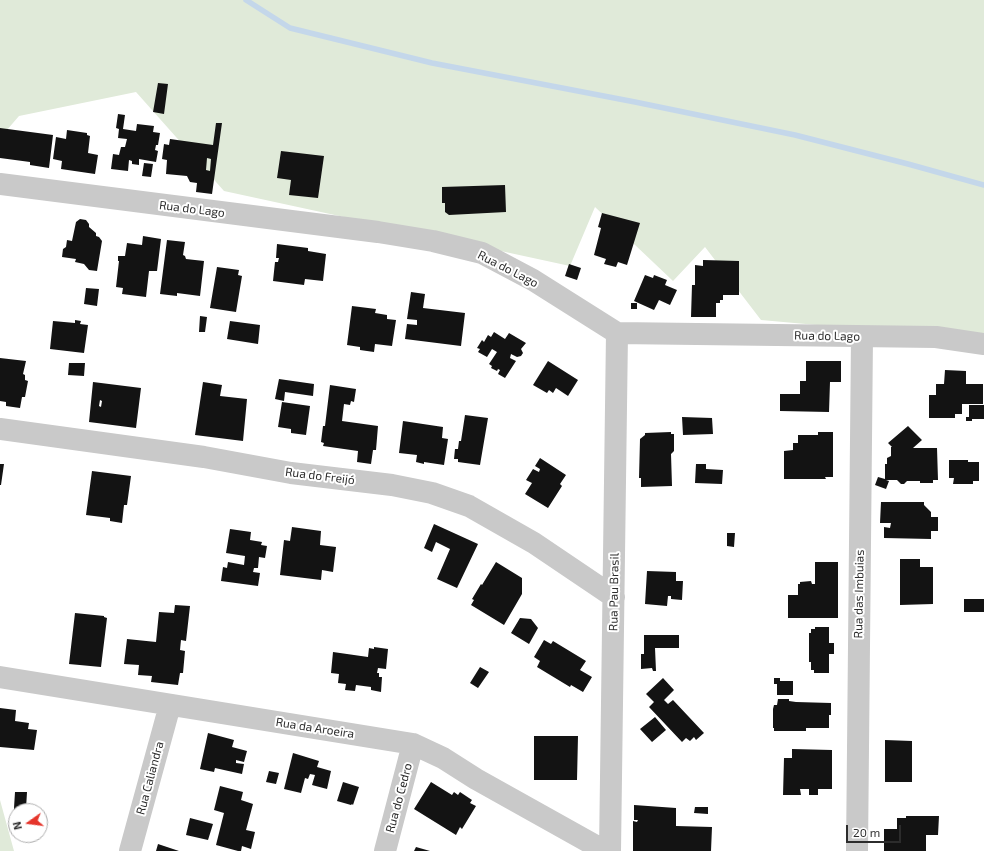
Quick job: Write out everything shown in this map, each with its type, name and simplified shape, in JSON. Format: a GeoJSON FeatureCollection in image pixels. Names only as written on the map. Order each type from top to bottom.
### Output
{"type":"FeatureCollection","features":[{"type":"Feature","properties":{"kind":"street","name":"Rua do Lago"},"geometry":{"type":"LineString","coordinates":[[0,184],[378,232],[433,241],[482,253],[533,280],[617,333],[936,337],[984,344]]}},
{"type":"Feature","properties":{"kind":"street","name":"Rua Pau Brasil"},"geometry":{"type":"LineString","coordinates":[[610,851],[617,333]]}},
{"type":"Feature","properties":{"kind":"street","name":"Rua das Imbuias"},"geometry":{"type":"LineString","coordinates":[[857,851],[862,337]]}},
{"type":"Feature","properties":{"kind":"street","name":"Rua do Freijó"},"geometry":{"type":"LineString","coordinates":[[0,429],[204,457],[291,473],[392,485],[432,493],[469,506],[534,543],[614,597]]}},
{"type":"Feature","properties":{"kind":"street","name":"Rua da Aroeira"},"geometry":{"type":"LineString","coordinates":[[0,677],[413,744],[443,758],[605,851]]}},
{"type":"Feature","properties":{"kind":"street","name":"Rua Caliandra"},"geometry":{"type":"LineString","coordinates":[[130,851],[170,705]]}},
{"type":"Feature","properties":{"kind":"street","name":"Rua do Cedro"},"geometry":{"type":"LineString","coordinates":[[385,851],[413,744]]}},
{"type":"Feature","properties":{"kind":"green space"},"geometry":{"type":"Polygon","coordinates":[[[0,0],[984,0],[984,340],[761,320],[705,247],[673,281],[595,207],[570,266],[224,191],[136,92],[19,116],[0,138],[0,0]]]}},
{"type":"Feature","properties":{"kind":"green space"},"geometry":{"type":"Polygon","coordinates":[[[0,800],[8,829],[8,843],[12,843],[14,851],[0,851],[0,800]]]}},
{"type":"Feature","properties":{"kind":"building"},"geometry":{"type":"Polygon","coordinates":[[[158,83],[168,84],[164,114],[153,112],[158,83]]]}},
{"type":"Feature","properties":{"kind":"building"},"geometry":{"type":"Polygon","coordinates":[[[118,114],[125,115],[123,129],[136,131],[137,124],[154,126],[153,132],[160,133],[158,145],[156,145],[155,150],[158,151],[156,162],[139,159],[139,165],[132,164],[132,161],[129,160],[128,171],[111,169],[113,154],[119,155],[121,147],[125,147],[127,139],[118,138],[119,129],[116,128],[118,114]]]}},
{"type":"Feature","properties":{"kind":"building"},"geometry":{"type":"Polygon","coordinates":[[[216,123],[222,123],[212,194],[196,192],[197,183],[190,182],[187,176],[166,174],[167,160],[162,159],[164,144],[169,145],[170,139],[213,145],[216,123]],[[207,158],[206,170],[210,171],[211,159],[207,158]]]}},
{"type":"Feature","properties":{"kind":"building"},"geometry":{"type":"Polygon","coordinates":[[[0,128],[53,135],[49,168],[30,165],[30,162],[0,158],[0,128]]]}},
{"type":"Feature","properties":{"kind":"building"},"geometry":{"type":"Polygon","coordinates":[[[67,130],[87,133],[87,135],[90,136],[88,153],[98,155],[95,174],[61,169],[62,161],[53,159],[56,137],[66,139],[67,130]]]}},
{"type":"Feature","properties":{"kind":"building"},"geometry":{"type":"Polygon","coordinates":[[[281,151],[324,156],[318,198],[289,195],[291,180],[277,178],[281,151]]]}},
{"type":"Feature","properties":{"kind":"building"},"geometry":{"type":"Polygon","coordinates":[[[144,163],[153,164],[151,177],[142,176],[144,163]]]}},
{"type":"Feature","properties":{"kind":"building"},"geometry":{"type":"Polygon","coordinates":[[[505,185],[506,212],[449,215],[445,212],[445,203],[442,203],[442,187],[505,185]]]}},
{"type":"Feature","properties":{"kind":"building"},"geometry":{"type":"Polygon","coordinates":[[[602,213],[640,223],[627,265],[618,262],[616,267],[604,264],[606,259],[594,255],[601,228],[598,227],[602,213]]]}},
{"type":"Feature","properties":{"kind":"building"},"geometry":{"type":"Polygon","coordinates":[[[80,219],[86,220],[89,227],[102,241],[97,271],[89,270],[84,264],[75,262],[76,259],[62,257],[63,249],[66,247],[67,240],[72,241],[76,222],[80,219]]]}},
{"type":"Feature","properties":{"kind":"building"},"geometry":{"type":"Polygon","coordinates":[[[143,236],[161,239],[157,271],[149,271],[146,297],[122,294],[123,288],[116,287],[119,261],[118,256],[125,256],[127,243],[142,245],[143,236]]]}},
{"type":"Feature","properties":{"kind":"building"},"geometry":{"type":"Polygon","coordinates":[[[167,240],[185,242],[183,255],[186,259],[204,261],[200,296],[177,293],[177,296],[160,294],[167,240]]]}},
{"type":"Feature","properties":{"kind":"building"},"geometry":{"type":"Polygon","coordinates":[[[277,244],[308,248],[308,251],[326,254],[323,281],[305,279],[304,285],[273,281],[275,262],[278,262],[279,258],[276,258],[277,244]]]}},
{"type":"Feature","properties":{"kind":"building"},"geometry":{"type":"Polygon","coordinates":[[[703,260],[739,261],[739,295],[723,295],[723,300],[720,300],[720,303],[716,303],[716,317],[691,317],[692,285],[695,285],[695,265],[703,266],[703,260]]]}},
{"type":"Feature","properties":{"kind":"building"},"geometry":{"type":"Polygon","coordinates":[[[569,264],[581,268],[577,280],[565,276],[569,264]]]}},
{"type":"Feature","properties":{"kind":"building"},"geometry":{"type":"Polygon","coordinates":[[[217,267],[239,270],[238,275],[242,276],[236,312],[210,308],[217,267]]]}},
{"type":"Feature","properties":{"kind":"building"},"geometry":{"type":"Polygon","coordinates":[[[645,275],[653,278],[654,275],[667,280],[665,285],[677,290],[670,305],[659,300],[654,310],[634,301],[645,275]]]}},
{"type":"Feature","properties":{"kind":"building"},"geometry":{"type":"Polygon","coordinates":[[[86,288],[99,289],[97,306],[84,304],[86,288]]]}},
{"type":"Feature","properties":{"kind":"building"},"geometry":{"type":"Polygon","coordinates":[[[411,292],[425,294],[423,308],[465,313],[461,346],[405,339],[407,324],[417,325],[417,320],[407,319],[411,292]]]}},
{"type":"Feature","properties":{"kind":"building"},"geometry":{"type":"Polygon","coordinates":[[[631,303],[637,303],[637,309],[631,309],[631,303]]]}},
{"type":"Feature","properties":{"kind":"building"},"geometry":{"type":"Polygon","coordinates":[[[352,306],[376,309],[375,313],[387,315],[387,319],[396,320],[392,346],[375,344],[374,352],[360,350],[360,347],[347,345],[352,306]]]}},
{"type":"Feature","properties":{"kind":"building"},"geometry":{"type":"Polygon","coordinates":[[[200,316],[207,317],[205,332],[199,332],[200,316]]]}},
{"type":"Feature","properties":{"kind":"building"},"geometry":{"type":"Polygon","coordinates":[[[75,320],[81,321],[80,324],[88,325],[84,353],[50,349],[53,321],[75,323],[75,320]]]}},
{"type":"Feature","properties":{"kind":"building"},"geometry":{"type":"Polygon","coordinates":[[[230,321],[260,325],[258,344],[227,339],[230,321]]]}},
{"type":"Feature","properties":{"kind":"building"},"geometry":{"type":"Polygon","coordinates":[[[494,332],[505,339],[509,333],[526,343],[521,349],[523,353],[521,356],[517,357],[511,354],[510,358],[516,361],[505,378],[498,374],[500,370],[498,369],[497,371],[491,368],[492,366],[489,364],[497,352],[492,349],[487,357],[478,352],[480,349],[477,348],[482,340],[484,342],[488,335],[491,337],[494,332]]]}},
{"type":"Feature","properties":{"kind":"building"},"geometry":{"type":"Polygon","coordinates":[[[0,358],[26,361],[23,374],[25,375],[25,380],[28,381],[25,397],[22,397],[20,408],[6,406],[6,402],[0,401],[0,358]]]}},
{"type":"Feature","properties":{"kind":"building"},"geometry":{"type":"Polygon","coordinates":[[[548,361],[578,380],[568,396],[556,388],[553,393],[549,390],[547,393],[533,385],[548,361]]]}},
{"type":"Feature","properties":{"kind":"building"},"geometry":{"type":"Polygon","coordinates":[[[806,361],[841,361],[841,382],[830,382],[829,412],[780,411],[780,394],[800,394],[800,381],[806,381],[806,361]]]}},
{"type":"Feature","properties":{"kind":"building"},"geometry":{"type":"Polygon","coordinates":[[[69,363],[85,363],[84,376],[68,375],[69,363]]]}},
{"type":"Feature","properties":{"kind":"building"},"geometry":{"type":"Polygon","coordinates":[[[945,370],[966,371],[966,384],[983,384],[983,404],[962,404],[962,414],[955,414],[955,418],[929,418],[929,395],[936,395],[936,384],[944,384],[945,370]]]}},
{"type":"Feature","properties":{"kind":"building"},"geometry":{"type":"Polygon","coordinates":[[[279,379],[314,384],[313,396],[285,392],[284,401],[275,399],[279,379]]]}},
{"type":"Feature","properties":{"kind":"building"},"geometry":{"type":"Polygon","coordinates":[[[93,382],[141,388],[136,428],[89,422],[93,382]],[[100,400],[99,406],[101,407],[102,401],[100,400]]]}},
{"type":"Feature","properties":{"kind":"building"},"geometry":{"type":"Polygon","coordinates":[[[203,382],[222,385],[220,396],[247,399],[243,441],[195,435],[203,382]]]}},
{"type":"Feature","properties":{"kind":"building"},"geometry":{"type":"Polygon","coordinates":[[[330,385],[356,389],[354,402],[351,401],[350,405],[344,404],[342,421],[378,426],[376,450],[373,450],[371,464],[357,462],[358,451],[323,446],[324,443],[321,442],[323,426],[325,426],[330,385]]]}},
{"type":"Feature","properties":{"kind":"building"},"geometry":{"type":"Polygon","coordinates":[[[282,402],[310,406],[306,435],[291,433],[291,429],[278,427],[282,402]]]}},
{"type":"Feature","properties":{"kind":"building"},"geometry":{"type":"Polygon","coordinates":[[[969,405],[984,405],[984,419],[972,419],[972,421],[966,421],[966,417],[969,417],[969,405]]]}},
{"type":"Feature","properties":{"kind":"building"},"geometry":{"type":"Polygon","coordinates":[[[465,415],[488,418],[480,465],[458,462],[458,459],[454,459],[455,449],[458,449],[459,441],[461,441],[465,415]]]}},
{"type":"Feature","properties":{"kind":"building"},"geometry":{"type":"Polygon","coordinates":[[[682,417],[712,418],[713,434],[683,435],[682,417]]]}},
{"type":"Feature","properties":{"kind":"building"},"geometry":{"type":"Polygon","coordinates":[[[403,421],[443,427],[442,438],[448,439],[444,465],[416,462],[417,455],[399,453],[403,421]]]}},
{"type":"Feature","properties":{"kind":"building"},"geometry":{"type":"Polygon","coordinates":[[[908,426],[922,440],[913,448],[937,448],[938,480],[933,480],[933,483],[907,481],[904,484],[901,484],[897,480],[886,480],[889,481],[886,489],[875,485],[878,477],[885,479],[885,464],[887,464],[887,458],[891,456],[892,447],[888,443],[908,426]]]}},
{"type":"Feature","properties":{"kind":"building"},"geometry":{"type":"Polygon","coordinates":[[[671,432],[671,434],[674,434],[674,451],[671,454],[672,486],[641,487],[641,478],[639,478],[640,439],[645,435],[645,433],[671,432]]]}},
{"type":"Feature","properties":{"kind":"building"},"geometry":{"type":"Polygon","coordinates":[[[818,432],[833,432],[833,477],[825,477],[826,479],[784,479],[784,451],[793,450],[793,443],[798,443],[798,435],[818,435],[818,432]]]}},
{"type":"Feature","properties":{"kind":"building"},"geometry":{"type":"Polygon","coordinates":[[[540,458],[566,475],[560,484],[562,486],[548,508],[525,494],[532,483],[526,480],[533,469],[539,472],[540,469],[535,466],[540,458]]]}},
{"type":"Feature","properties":{"kind":"building"},"geometry":{"type":"Polygon","coordinates":[[[949,460],[968,460],[968,462],[979,462],[979,481],[973,481],[973,484],[953,484],[954,478],[949,478],[949,460]]]}},
{"type":"Feature","properties":{"kind":"building"},"geometry":{"type":"Polygon","coordinates":[[[0,464],[4,464],[1,485],[0,485],[0,464]]]}},
{"type":"Feature","properties":{"kind":"building"},"geometry":{"type":"Polygon","coordinates":[[[696,464],[706,464],[706,469],[723,470],[722,484],[695,483],[696,464]]]}},
{"type":"Feature","properties":{"kind":"building"},"geometry":{"type":"Polygon","coordinates":[[[92,471],[131,476],[127,505],[124,505],[122,523],[110,521],[110,518],[86,515],[92,471]]]}},
{"type":"Feature","properties":{"kind":"building"},"geometry":{"type":"Polygon","coordinates":[[[881,502],[924,502],[924,505],[931,512],[931,517],[938,517],[938,531],[931,531],[931,539],[884,538],[884,527],[890,528],[891,523],[880,523],[881,502]]]}},
{"type":"Feature","properties":{"kind":"building"},"geometry":{"type":"Polygon","coordinates":[[[434,524],[478,544],[457,588],[437,579],[450,549],[436,542],[432,552],[424,548],[434,524]]]}},
{"type":"Feature","properties":{"kind":"building"},"geometry":{"type":"Polygon","coordinates":[[[292,527],[321,531],[320,545],[336,547],[333,572],[322,570],[321,580],[280,575],[284,540],[290,541],[292,527]]]}},
{"type":"Feature","properties":{"kind":"building"},"geometry":{"type":"Polygon","coordinates":[[[230,529],[251,532],[250,540],[262,542],[261,545],[267,546],[265,558],[259,557],[258,568],[254,568],[253,572],[260,573],[258,586],[221,581],[223,567],[227,568],[228,562],[244,565],[245,556],[226,553],[230,529]]]}},
{"type":"Feature","properties":{"kind":"building"},"geometry":{"type":"Polygon","coordinates":[[[727,533],[735,533],[734,547],[727,546],[727,533]]]}},
{"type":"Feature","properties":{"kind":"building"},"geometry":{"type":"Polygon","coordinates":[[[900,559],[920,559],[920,567],[933,567],[933,604],[900,605],[900,559]]]}},
{"type":"Feature","properties":{"kind":"building"},"geometry":{"type":"Polygon","coordinates":[[[496,562],[522,578],[522,594],[504,625],[471,605],[474,600],[472,599],[496,562]]]}},
{"type":"Feature","properties":{"kind":"building"},"geometry":{"type":"Polygon","coordinates":[[[815,562],[838,562],[838,618],[788,618],[788,595],[798,595],[798,584],[800,584],[800,582],[811,581],[812,584],[815,584],[815,562]]]}},
{"type":"Feature","properties":{"kind":"building"},"geometry":{"type":"Polygon","coordinates":[[[647,571],[676,572],[676,581],[683,581],[682,600],[671,599],[671,596],[668,596],[667,606],[645,604],[647,571]]]}},
{"type":"Feature","properties":{"kind":"building"},"geometry":{"type":"Polygon","coordinates":[[[964,599],[984,599],[984,612],[964,612],[964,599]]]}},
{"type":"Feature","properties":{"kind":"building"},"geometry":{"type":"Polygon","coordinates":[[[175,605],[190,606],[186,641],[181,640],[180,650],[185,651],[183,673],[180,673],[178,685],[151,682],[152,676],[138,675],[139,665],[124,664],[127,639],[156,642],[159,612],[174,613],[175,605]]]}},
{"type":"Feature","properties":{"kind":"building"},"geometry":{"type":"Polygon","coordinates":[[[75,613],[104,616],[107,618],[101,667],[69,664],[75,613]]]}},
{"type":"Feature","properties":{"kind":"building"},"geometry":{"type":"Polygon","coordinates":[[[520,618],[531,619],[538,628],[529,644],[511,633],[520,618]]]}},
{"type":"Feature","properties":{"kind":"building"},"geometry":{"type":"Polygon","coordinates":[[[815,627],[829,627],[829,643],[834,643],[834,654],[829,654],[829,673],[814,673],[814,670],[811,670],[811,662],[809,662],[809,633],[811,633],[811,629],[815,629],[815,627]]]}},
{"type":"Feature","properties":{"kind":"building"},"geometry":{"type":"Polygon","coordinates":[[[644,635],[679,635],[679,648],[655,648],[656,671],[653,671],[652,668],[641,669],[641,654],[644,654],[644,635]]]}},
{"type":"Feature","properties":{"kind":"building"},"geometry":{"type":"Polygon","coordinates":[[[544,640],[551,644],[553,641],[586,661],[580,670],[592,677],[583,692],[571,685],[570,687],[537,667],[540,661],[534,657],[544,640]]]}},
{"type":"Feature","properties":{"kind":"building"},"geometry":{"type":"Polygon","coordinates":[[[374,647],[388,649],[386,669],[378,668],[377,673],[379,673],[379,677],[382,677],[381,692],[371,690],[371,687],[356,685],[355,691],[345,690],[346,684],[338,683],[339,674],[331,673],[333,652],[368,657],[369,648],[374,649],[374,647]]]}},
{"type":"Feature","properties":{"kind":"building"},"geometry":{"type":"Polygon","coordinates":[[[480,667],[489,672],[478,688],[470,683],[480,667]]]}},
{"type":"Feature","properties":{"kind":"building"},"geometry":{"type":"Polygon","coordinates":[[[663,678],[674,690],[664,700],[668,704],[673,700],[704,733],[696,740],[694,737],[690,741],[686,738],[682,742],[649,707],[654,702],[646,694],[663,678]]]}},
{"type":"Feature","properties":{"kind":"building"},"geometry":{"type":"Polygon","coordinates":[[[774,678],[780,678],[780,681],[793,681],[793,695],[777,695],[777,684],[774,684],[774,678]]]}},
{"type":"Feature","properties":{"kind":"building"},"geometry":{"type":"Polygon","coordinates":[[[778,699],[789,699],[789,701],[796,702],[831,703],[829,728],[806,728],[806,731],[774,731],[773,709],[774,705],[777,705],[778,699]]]}},
{"type":"Feature","properties":{"kind":"building"},"geometry":{"type":"Polygon","coordinates":[[[0,708],[16,710],[15,721],[29,723],[28,729],[37,730],[34,750],[0,747],[0,708]]]}},
{"type":"Feature","properties":{"kind":"building"},"geometry":{"type":"Polygon","coordinates":[[[655,717],[666,730],[652,742],[640,729],[655,717]]]}},
{"type":"Feature","properties":{"kind":"building"},"geometry":{"type":"Polygon","coordinates":[[[208,733],[234,740],[232,747],[247,751],[244,762],[236,760],[236,763],[244,764],[242,774],[215,768],[214,772],[200,769],[208,733]]]}},
{"type":"Feature","properties":{"kind":"building"},"geometry":{"type":"Polygon","coordinates":[[[534,736],[578,736],[577,780],[534,780],[534,736]]]}},
{"type":"Feature","properties":{"kind":"building"},"geometry":{"type":"Polygon","coordinates":[[[885,740],[912,741],[912,782],[885,782],[885,740]]]}},
{"type":"Feature","properties":{"kind":"building"},"geometry":{"type":"Polygon","coordinates":[[[792,749],[832,750],[832,789],[818,789],[818,795],[809,795],[809,789],[800,789],[801,795],[783,795],[784,758],[792,758],[792,749]]]}},
{"type":"Feature","properties":{"kind":"building"},"geometry":{"type":"Polygon","coordinates":[[[293,753],[319,761],[317,767],[331,771],[327,789],[312,785],[315,775],[310,774],[308,779],[305,778],[301,793],[284,789],[293,753]]]}},
{"type":"Feature","properties":{"kind":"building"},"geometry":{"type":"Polygon","coordinates":[[[269,771],[279,773],[276,784],[266,782],[269,771]]]}},
{"type":"Feature","properties":{"kind":"building"},"geometry":{"type":"Polygon","coordinates":[[[343,782],[359,787],[353,805],[337,801],[343,782]]]}},
{"type":"Feature","properties":{"kind":"building"},"geometry":{"type":"Polygon","coordinates":[[[431,782],[452,795],[454,792],[458,795],[460,792],[472,800],[470,803],[476,806],[462,829],[460,827],[456,835],[414,809],[431,782]]]}},
{"type":"Feature","properties":{"kind":"building"},"geometry":{"type":"Polygon","coordinates":[[[220,786],[243,792],[241,800],[253,804],[246,830],[255,832],[251,849],[242,846],[241,851],[238,851],[216,845],[224,813],[214,810],[220,786]]]}},
{"type":"Feature","properties":{"kind":"building"},"geometry":{"type":"Polygon","coordinates":[[[15,792],[27,792],[26,803],[14,803],[15,792]]]}},
{"type":"Feature","properties":{"kind":"building"},"geometry":{"type":"Polygon","coordinates":[[[634,805],[676,808],[676,826],[712,827],[711,851],[633,851],[633,821],[637,822],[638,820],[634,820],[634,805]]]}},
{"type":"Feature","properties":{"kind":"building"},"geometry":{"type":"Polygon","coordinates":[[[695,807],[708,807],[708,814],[694,813],[695,807]]]}},
{"type":"Feature","properties":{"kind":"building"},"geometry":{"type":"Polygon","coordinates":[[[906,816],[939,816],[938,835],[926,835],[926,851],[884,851],[884,829],[897,829],[897,818],[906,818],[906,816]]]}},
{"type":"Feature","properties":{"kind":"building"},"geometry":{"type":"Polygon","coordinates":[[[190,818],[213,824],[208,840],[186,835],[190,818]]]}},
{"type":"Feature","properties":{"kind":"building"},"geometry":{"type":"Polygon","coordinates":[[[158,844],[179,851],[156,851],[158,844]]]}},
{"type":"Feature","properties":{"kind":"building"},"geometry":{"type":"Polygon","coordinates":[[[416,847],[430,851],[414,851],[416,847]]]}},
{"type":"Feature","properties":{"kind":"waterway"},"geometry":{"type":"LineString","coordinates":[[246,0],[290,28],[432,63],[635,102],[795,135],[984,185]]}}]}
